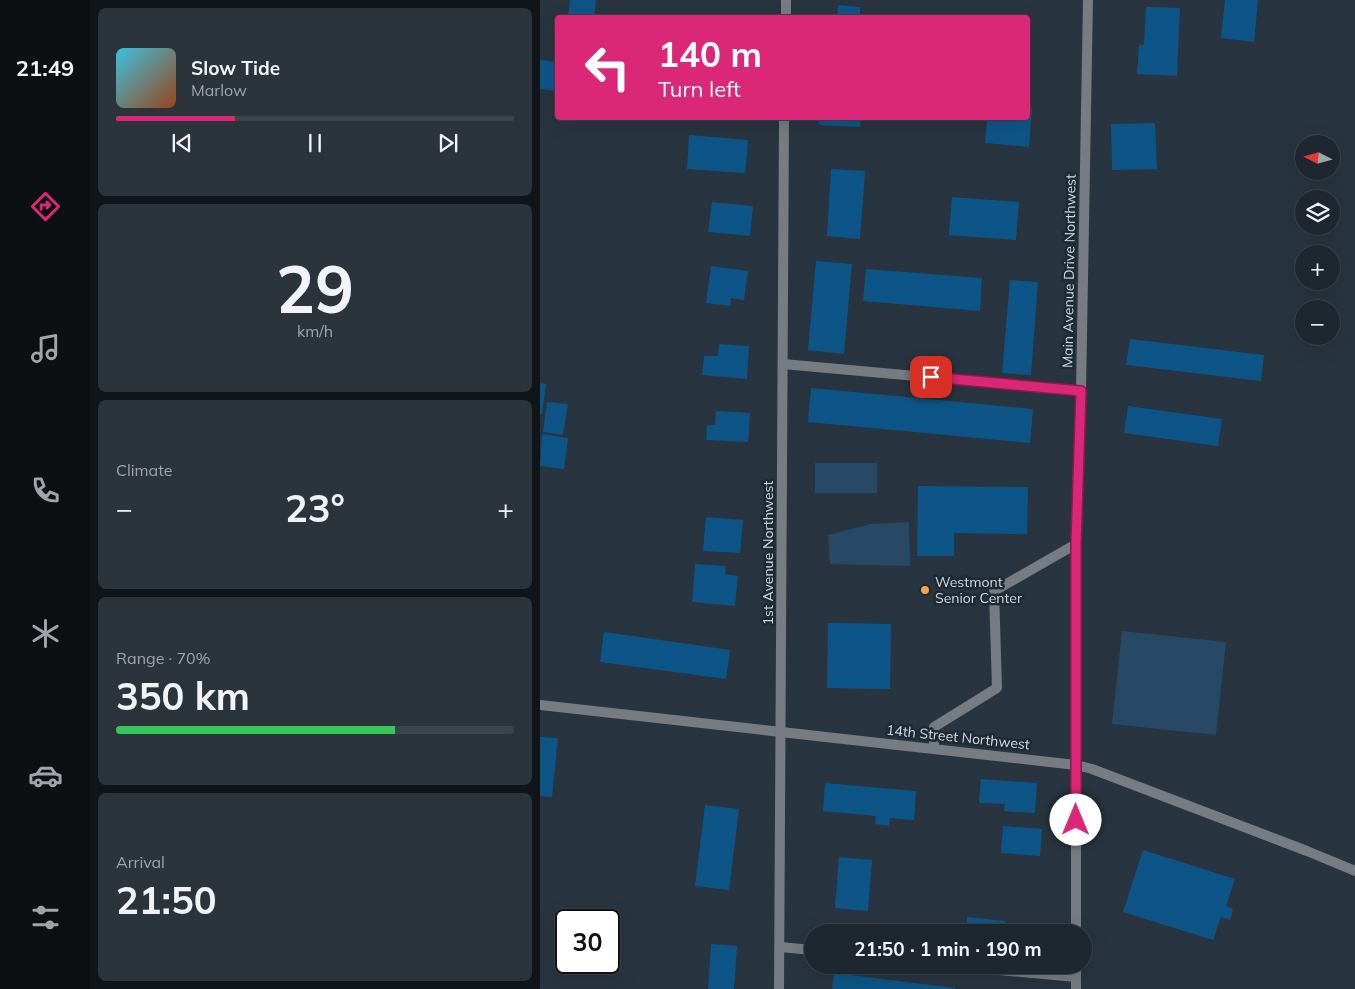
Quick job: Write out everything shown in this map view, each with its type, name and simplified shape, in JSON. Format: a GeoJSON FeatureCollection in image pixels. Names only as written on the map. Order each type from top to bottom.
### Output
{"type":"FeatureCollection","features":[{"type":"Feature","properties":{"kind":"street"},"geometry":{"type":"LineString","coordinates":[[786,0],[786,15]]}},
{"type":"Feature","properties":{"kind":"street","name":"Main Avenue Drive Northwest"},"geometry":{"type":"LineString","coordinates":[[1076,924],[1076,544],[1081,391],[1088,0]]}},
{"type":"Feature","properties":{"kind":"street","name":"1st Avenue Northwest"},"geometry":{"type":"LineString","coordinates":[[779,989],[784,120]]}},
{"type":"Feature","properties":{"kind":"street"},"geometry":{"type":"LineString","coordinates":[[783,364],[1081,391]]}},
{"type":"Feature","properties":{"kind":"street"},"geometry":{"type":"LineString","coordinates":[[934,748],[934,727],[996,688],[994,591],[1076,544]]}},
{"type":"Feature","properties":{"kind":"street","name":"14th Street Northwest"},"geometry":{"type":"LineString","coordinates":[[540,705],[1076,765],[1092,769],[1355,871]]}},
{"type":"Feature","properties":{"kind":"street"},"geometry":{"type":"LineString","coordinates":[[780,947],[804,949]]}},
{"type":"Feature","properties":{"kind":"street"},"geometry":{"type":"LineString","coordinates":[[1043,974],[1076,977],[1076,989]]}},
{"type":"Feature","properties":{"kind":"shaded area"},"geometry":{"type":"Polygon","coordinates":[[[815,463],[877,463],[877,493],[815,493],[815,463]]]}},
{"type":"Feature","properties":{"kind":"shaded area"},"geometry":{"type":"Polygon","coordinates":[[[909,522],[910,566],[830,564],[828,535],[871,524],[909,522]]]}},
{"type":"Feature","properties":{"kind":"shaded area"},"geometry":{"type":"Polygon","coordinates":[[[1122,631],[1226,642],[1216,735],[1112,724],[1122,631]]]}},
{"type":"Feature","properties":{"kind":"building"},"geometry":{"type":"Polygon","coordinates":[[[570,0],[596,0],[594,15],[568,15],[570,0]]]}},
{"type":"Feature","properties":{"kind":"building"},"geometry":{"type":"Polygon","coordinates":[[[1225,0],[1258,0],[1254,42],[1221,38],[1225,0]]]}},
{"type":"Feature","properties":{"kind":"building"},"geometry":{"type":"Polygon","coordinates":[[[838,5],[860,7],[860,15],[837,15],[838,5]]]}},
{"type":"Feature","properties":{"kind":"building"},"geometry":{"type":"Polygon","coordinates":[[[1146,7],[1180,8],[1177,76],[1137,74],[1139,45],[1144,45],[1146,7]]]}},
{"type":"Feature","properties":{"kind":"building"},"geometry":{"type":"Polygon","coordinates":[[[540,60],[555,62],[555,91],[540,89],[540,60]]]}},
{"type":"Feature","properties":{"kind":"building"},"geometry":{"type":"Polygon","coordinates":[[[1030,108],[1032,109],[1029,147],[985,143],[987,120],[1030,120],[1030,108]]]}},
{"type":"Feature","properties":{"kind":"building"},"geometry":{"type":"Polygon","coordinates":[[[819,120],[861,120],[860,127],[819,125],[819,120]]]}},
{"type":"Feature","properties":{"kind":"building"},"geometry":{"type":"Polygon","coordinates":[[[1155,123],[1157,169],[1112,170],[1111,124],[1155,123]]]}},
{"type":"Feature","properties":{"kind":"building"},"geometry":{"type":"Polygon","coordinates":[[[689,135],[748,140],[745,173],[687,169],[689,135]]]}},
{"type":"Feature","properties":{"kind":"building"},"geometry":{"type":"Polygon","coordinates":[[[831,169],[865,171],[860,239],[827,236],[831,169]]]}},
{"type":"Feature","properties":{"kind":"building"},"geometry":{"type":"Polygon","coordinates":[[[952,197],[1019,202],[1016,240],[949,235],[952,197]]]}},
{"type":"Feature","properties":{"kind":"building"},"geometry":{"type":"Polygon","coordinates":[[[712,202],[753,206],[750,236],[708,232],[712,202]]]}},
{"type":"Feature","properties":{"kind":"building"},"geometry":{"type":"Polygon","coordinates":[[[816,261],[852,264],[844,354],[808,350],[816,261]]]}},
{"type":"Feature","properties":{"kind":"building"},"geometry":{"type":"Polygon","coordinates":[[[711,266],[748,271],[744,300],[731,298],[730,306],[706,303],[711,266]]]}},
{"type":"Feature","properties":{"kind":"building"},"geometry":{"type":"Polygon","coordinates":[[[866,269],[982,278],[980,311],[863,301],[866,269]]]}},
{"type":"Feature","properties":{"kind":"building"},"geometry":{"type":"Polygon","coordinates":[[[1010,280],[1038,282],[1031,375],[1002,373],[1010,280]]]}},
{"type":"Feature","properties":{"kind":"building"},"geometry":{"type":"Polygon","coordinates":[[[1130,339],[1264,355],[1261,381],[1126,365],[1130,339]]]}},
{"type":"Feature","properties":{"kind":"building"},"geometry":{"type":"Polygon","coordinates":[[[719,344],[749,346],[747,379],[702,375],[704,356],[718,356],[719,344]]]}},
{"type":"Feature","properties":{"kind":"building"},"geometry":{"type":"Polygon","coordinates":[[[540,383],[546,384],[542,414],[540,414],[540,383]]]}},
{"type":"Feature","properties":{"kind":"building"},"geometry":{"type":"Polygon","coordinates":[[[811,388],[1033,409],[1030,443],[808,422],[811,388]]]}},
{"type":"Feature","properties":{"kind":"building"},"geometry":{"type":"Polygon","coordinates":[[[547,402],[568,404],[563,435],[543,432],[547,402]]]}},
{"type":"Feature","properties":{"kind":"building"},"geometry":{"type":"Polygon","coordinates":[[[1128,406],[1222,419],[1218,446],[1124,433],[1128,406]]]}},
{"type":"Feature","properties":{"kind":"building"},"geometry":{"type":"Polygon","coordinates":[[[716,411],[750,413],[748,442],[706,440],[707,425],[715,425],[716,411]]]}},
{"type":"Feature","properties":{"kind":"building"},"geometry":{"type":"Polygon","coordinates":[[[542,434],[568,438],[564,469],[540,466],[542,434]]]}},
{"type":"Feature","properties":{"kind":"building"},"geometry":{"type":"Polygon","coordinates":[[[918,486],[1028,487],[1027,534],[954,533],[954,556],[917,556],[918,486]]]}},
{"type":"Feature","properties":{"kind":"building"},"geometry":{"type":"Polygon","coordinates":[[[706,517],[743,520],[740,553],[703,551],[706,517]]]}},
{"type":"Feature","properties":{"kind":"building"},"geometry":{"type":"Polygon","coordinates":[[[695,564],[726,566],[725,574],[738,576],[735,606],[692,602],[695,564]]]}},
{"type":"Feature","properties":{"kind":"building"},"geometry":{"type":"Polygon","coordinates":[[[828,623],[891,624],[890,689],[827,688],[828,623]]]}},
{"type":"Feature","properties":{"kind":"building"},"geometry":{"type":"Polygon","coordinates":[[[604,632],[730,650],[726,679],[600,662],[604,632]]]}},
{"type":"Feature","properties":{"kind":"building"},"geometry":{"type":"Polygon","coordinates":[[[540,737],[558,738],[552,797],[540,796],[540,737]]]}},
{"type":"Feature","properties":{"kind":"building"},"geometry":{"type":"Polygon","coordinates":[[[981,779],[1037,783],[1035,813],[1004,811],[1005,804],[979,803],[981,779]]]}},
{"type":"Feature","properties":{"kind":"building"},"geometry":{"type":"Polygon","coordinates":[[[825,783],[916,791],[914,820],[890,818],[889,826],[875,824],[876,816],[823,811],[825,783]]]}},
{"type":"Feature","properties":{"kind":"building"},"geometry":{"type":"Polygon","coordinates":[[[705,805],[739,809],[729,890],[695,886],[705,805]]]}},
{"type":"Feature","properties":{"kind":"building"},"geometry":{"type":"Polygon","coordinates":[[[1003,826],[1042,829],[1040,856],[1001,853],[1003,826]]]}},
{"type":"Feature","properties":{"kind":"building"},"geometry":{"type":"Polygon","coordinates":[[[1143,850],[1235,879],[1226,906],[1233,909],[1230,920],[1221,917],[1213,940],[1123,912],[1143,850]]]}},
{"type":"Feature","properties":{"kind":"building"},"geometry":{"type":"Polygon","coordinates":[[[839,857],[872,860],[868,911],[835,908],[839,857]]]}},
{"type":"Feature","properties":{"kind":"building"},"geometry":{"type":"Polygon","coordinates":[[[967,917],[1005,921],[1005,924],[967,924],[967,917]]]}},
{"type":"Feature","properties":{"kind":"building"},"geometry":{"type":"Polygon","coordinates":[[[711,944],[737,946],[734,989],[708,989],[711,944]]]}},
{"type":"Feature","properties":{"kind":"building"},"geometry":{"type":"Polygon","coordinates":[[[834,974],[955,988],[955,989],[832,989],[834,974]]]}},
{"type":"Feature","properties":{"kind":"place","name":"Westmont Senior Center"},"geometry":{"type":"Point","coordinates":[925,590]}},
{"type":"Feature","properties":{"kind":"route"},"geometry":{"type":"LineString","coordinates":[[931,377],[1081,391],[1076,544],[1076,820]]}}]}
